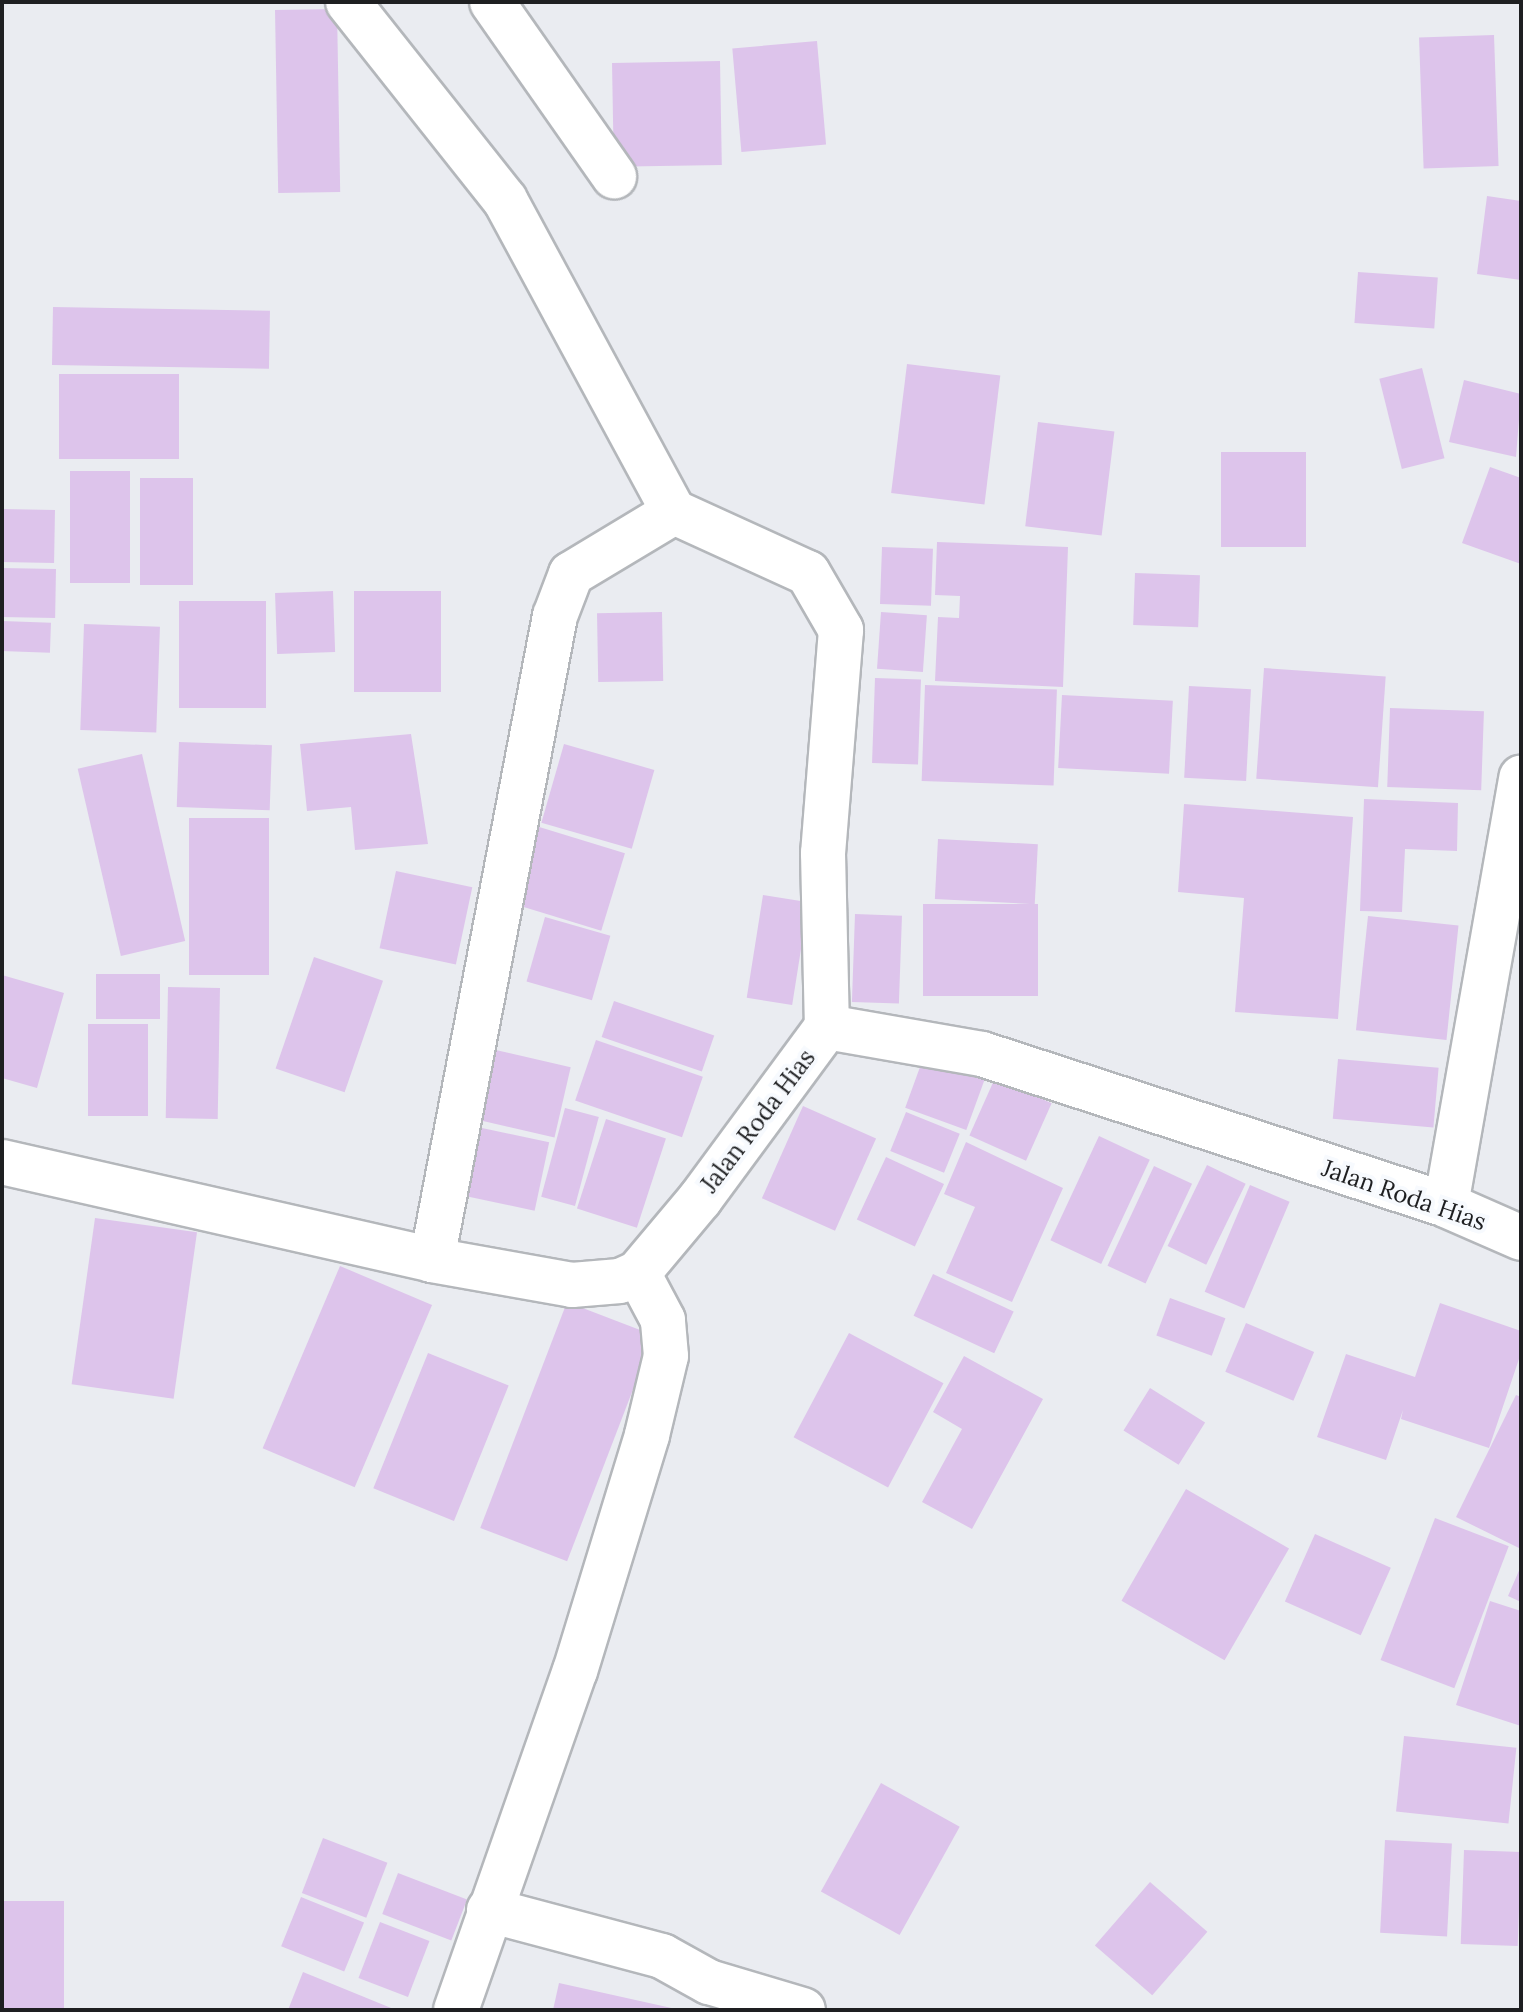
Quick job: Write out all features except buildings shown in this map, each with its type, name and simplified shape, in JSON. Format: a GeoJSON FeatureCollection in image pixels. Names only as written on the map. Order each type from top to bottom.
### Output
{"type":"FeatureCollection","features":[{"type":"Feature","properties":{"kind":"street"},"geometry":{"type":"LineString","coordinates":[[348,2],[505,200],[674,512],[808,573],[841,630],[823,853],[827,1027]]}},
{"type":"Feature","properties":{"kind":"street"},"geometry":{"type":"LineString","coordinates":[[492,2],[614,176]]}},
{"type":"Feature","properties":{"kind":"street"},"geometry":{"type":"LineString","coordinates":[[432,1260],[555,616],[571,574],[674,512]]}},
{"type":"Feature","properties":{"kind":"street"},"geometry":{"type":"LineString","coordinates":[[1446,1205],[1521,778]]}},
{"type":"Feature","properties":{"kind":"street","name":"Jalan Roda Hias"},"geometry":{"type":"LineString","coordinates":[[638,1273],[772,1107],[827,1027],[982,1054],[1446,1205],[1521,1238]]}},
{"type":"Feature","properties":{"kind":"street"},"geometry":{"type":"LineString","coordinates":[[2,1162],[432,1260],[572,1285],[620,1281],[638,1273],[663,1320],[666,1356],[575,1671],[456,2010]]}},
{"type":"Feature","properties":{"kind":"street"},"geometry":{"type":"LineString","coordinates":[[489,1910],[662,1956],[709,1982],[803,2010]]}}]}
